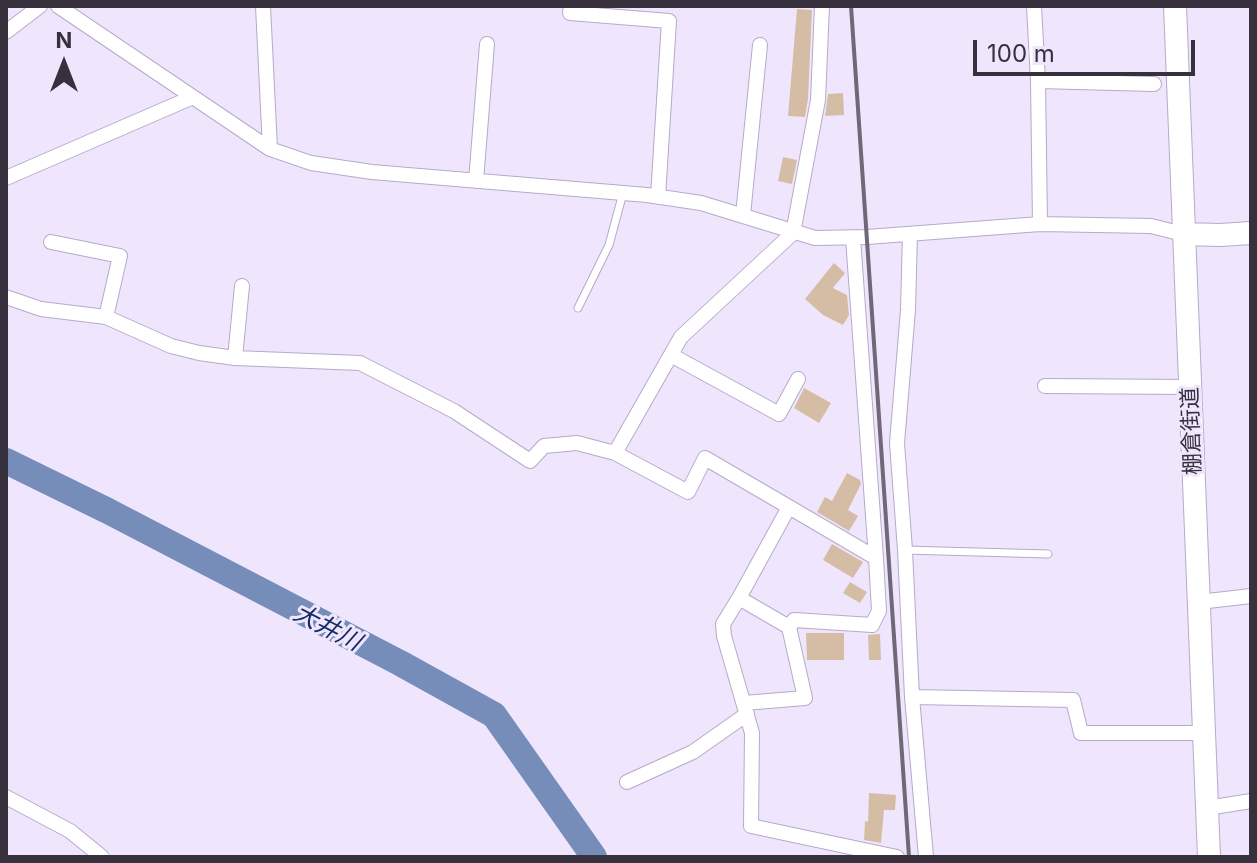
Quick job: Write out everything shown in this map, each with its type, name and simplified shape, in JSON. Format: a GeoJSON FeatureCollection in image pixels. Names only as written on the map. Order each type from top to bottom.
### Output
{"type":"FeatureCollection","features":[{"type":"Feature","properties":{"kind":"street"},"geometry":{"type":"LineString","coordinates":[[6,32],[40,6]]}},
{"type":"Feature","properties":{"kind":"street"},"geometry":{"type":"LineString","coordinates":[[58,6],[270,149],[311,163],[372,172],[623,193],[701,203],[815,238],[1040,224],[1151,226],[1183,234],[1251,233]]}},
{"type":"Feature","properties":{"kind":"street"},"geometry":{"type":"LineString","coordinates":[[263,6],[270,149]]}},
{"type":"Feature","properties":{"kind":"street"},"geometry":{"type":"LineString","coordinates":[[571,6],[570,13],[669,21],[658,197]]}},
{"type":"Feature","properties":{"kind":"street"},"geometry":{"type":"LineString","coordinates":[[615,453],[681,337],[793,233],[818,100],[822,6]]}},
{"type":"Feature","properties":{"kind":"street"},"geometry":{"type":"LineString","coordinates":[[1034,6],[1040,224]]}},
{"type":"Feature","properties":{"kind":"street","name":"棚倉街道"},"geometry":{"type":"LineString","coordinates":[[1175,6],[1209,857]]}},
{"type":"Feature","properties":{"kind":"street"},"geometry":{"type":"LineString","coordinates":[[476,181],[487,44]]}},
{"type":"Feature","properties":{"kind":"street"},"geometry":{"type":"LineString","coordinates":[[743,215],[760,45]]}},
{"type":"Feature","properties":{"kind":"street"},"geometry":{"type":"LineString","coordinates":[[1038,81],[1154,84]]}},
{"type":"Feature","properties":{"kind":"street"},"geometry":{"type":"LineString","coordinates":[[6,178],[193,97]]}},
{"type":"Feature","properties":{"kind":"street"},"geometry":{"type":"LineString","coordinates":[[910,234],[908,310],[897,443],[912,697],[926,857]]}},
{"type":"Feature","properties":{"kind":"street"},"geometry":{"type":"LineString","coordinates":[[789,627],[794,620],[872,625],[879,611],[853,238]]}},
{"type":"Feature","properties":{"kind":"street"},"geometry":{"type":"LineString","coordinates":[[51,242],[120,256],[106,317]]}},
{"type":"Feature","properties":{"kind":"street"},"geometry":{"type":"LineString","coordinates":[[235,358],[242,286]]}},
{"type":"Feature","properties":{"kind":"street"},"geometry":{"type":"LineString","coordinates":[[6,297],[41,309],[106,317],[171,346],[235,358],[360,363],[454,411],[530,461],[544,446],[577,443],[615,453],[688,492],[705,458],[876,558]]}},
{"type":"Feature","properties":{"kind":"street"},"geometry":{"type":"LineString","coordinates":[[671,355],[779,414],[798,379]]}},
{"type":"Feature","properties":{"kind":"street"},"geometry":{"type":"LineString","coordinates":[[1045,386],[1191,387]]}},
{"type":"Feature","properties":{"kind":"street"},"geometry":{"type":"LineString","coordinates":[[789,507],[723,624],[752,733],[751,826],[897,857]]}},
{"type":"Feature","properties":{"kind":"street"},"geometry":{"type":"LineString","coordinates":[[1199,602],[1251,596]]}},
{"type":"Feature","properties":{"kind":"street"},"geometry":{"type":"LineString","coordinates":[[627,782],[693,752],[745,709],[805,698],[789,627],[739,598]]}},
{"type":"Feature","properties":{"kind":"street"},"geometry":{"type":"LineString","coordinates":[[912,697],[1073,700],[1081,733],[1204,733]]}},
{"type":"Feature","properties":{"kind":"street"},"geometry":{"type":"LineString","coordinates":[[6,797],[70,831],[102,857]]}},
{"type":"Feature","properties":{"kind":"street"},"geometry":{"type":"LineString","coordinates":[[1207,808],[1251,801]]}},
{"type":"Feature","properties":{"kind":"lane"},"geometry":{"type":"LineString","coordinates":[[578,308],[609,245],[623,193]]}},
{"type":"Feature","properties":{"kind":"lane"},"geometry":{"type":"LineString","coordinates":[[905,550],[1048,554]]}},
{"type":"Feature","properties":{"kind":"building"},"geometry":{"type":"Polygon","coordinates":[[[797,9],[812,10],[805,117],[788,116],[797,9]]]}},
{"type":"Feature","properties":{"kind":"building"},"geometry":{"type":"Polygon","coordinates":[[[843,93],[844,115],[825,116],[828,94],[843,93]]]}},
{"type":"Feature","properties":{"kind":"building"},"geometry":{"type":"Polygon","coordinates":[[[783,157],[797,160],[792,184],[778,181],[783,157]]]}},
{"type":"Feature","properties":{"kind":"building"},"geometry":{"type":"Polygon","coordinates":[[[834,263],[845,273],[833,288],[847,295],[849,315],[843,325],[823,315],[805,299],[834,263]]]}},
{"type":"Feature","properties":{"kind":"building"},"geometry":{"type":"Polygon","coordinates":[[[804,388],[831,403],[819,423],[794,408],[804,388]]]}},
{"type":"Feature","properties":{"kind":"building"},"geometry":{"type":"Polygon","coordinates":[[[847,473],[860,480],[861,484],[848,510],[858,516],[849,531],[817,512],[825,497],[832,501],[847,473]]]}},
{"type":"Feature","properties":{"kind":"building"},"geometry":{"type":"Polygon","coordinates":[[[832,544],[863,562],[853,578],[823,560],[832,544]]]}},
{"type":"Feature","properties":{"kind":"building"},"geometry":{"type":"Polygon","coordinates":[[[850,582],[867,592],[860,603],[843,593],[850,582]]]}},
{"type":"Feature","properties":{"kind":"building"},"geometry":{"type":"Polygon","coordinates":[[[806,633],[844,633],[844,660],[807,660],[806,633]]]}},
{"type":"Feature","properties":{"kind":"building"},"geometry":{"type":"Polygon","coordinates":[[[880,634],[881,660],[869,660],[868,635],[880,634]]]}},
{"type":"Feature","properties":{"kind":"building"},"geometry":{"type":"Polygon","coordinates":[[[869,793],[896,795],[895,810],[884,810],[881,843],[864,840],[869,793]]]}},
{"type":"Feature","properties":{"kind":"waterway","name":"大井川"},"geometry":{"type":"LineString","coordinates":[[6,461],[108,511],[494,715],[594,857]]}},
{"type":"Feature","properties":{"kind":"railway"},"geometry":{"type":"LineString","coordinates":[[851,6],[909,857]]}}]}
